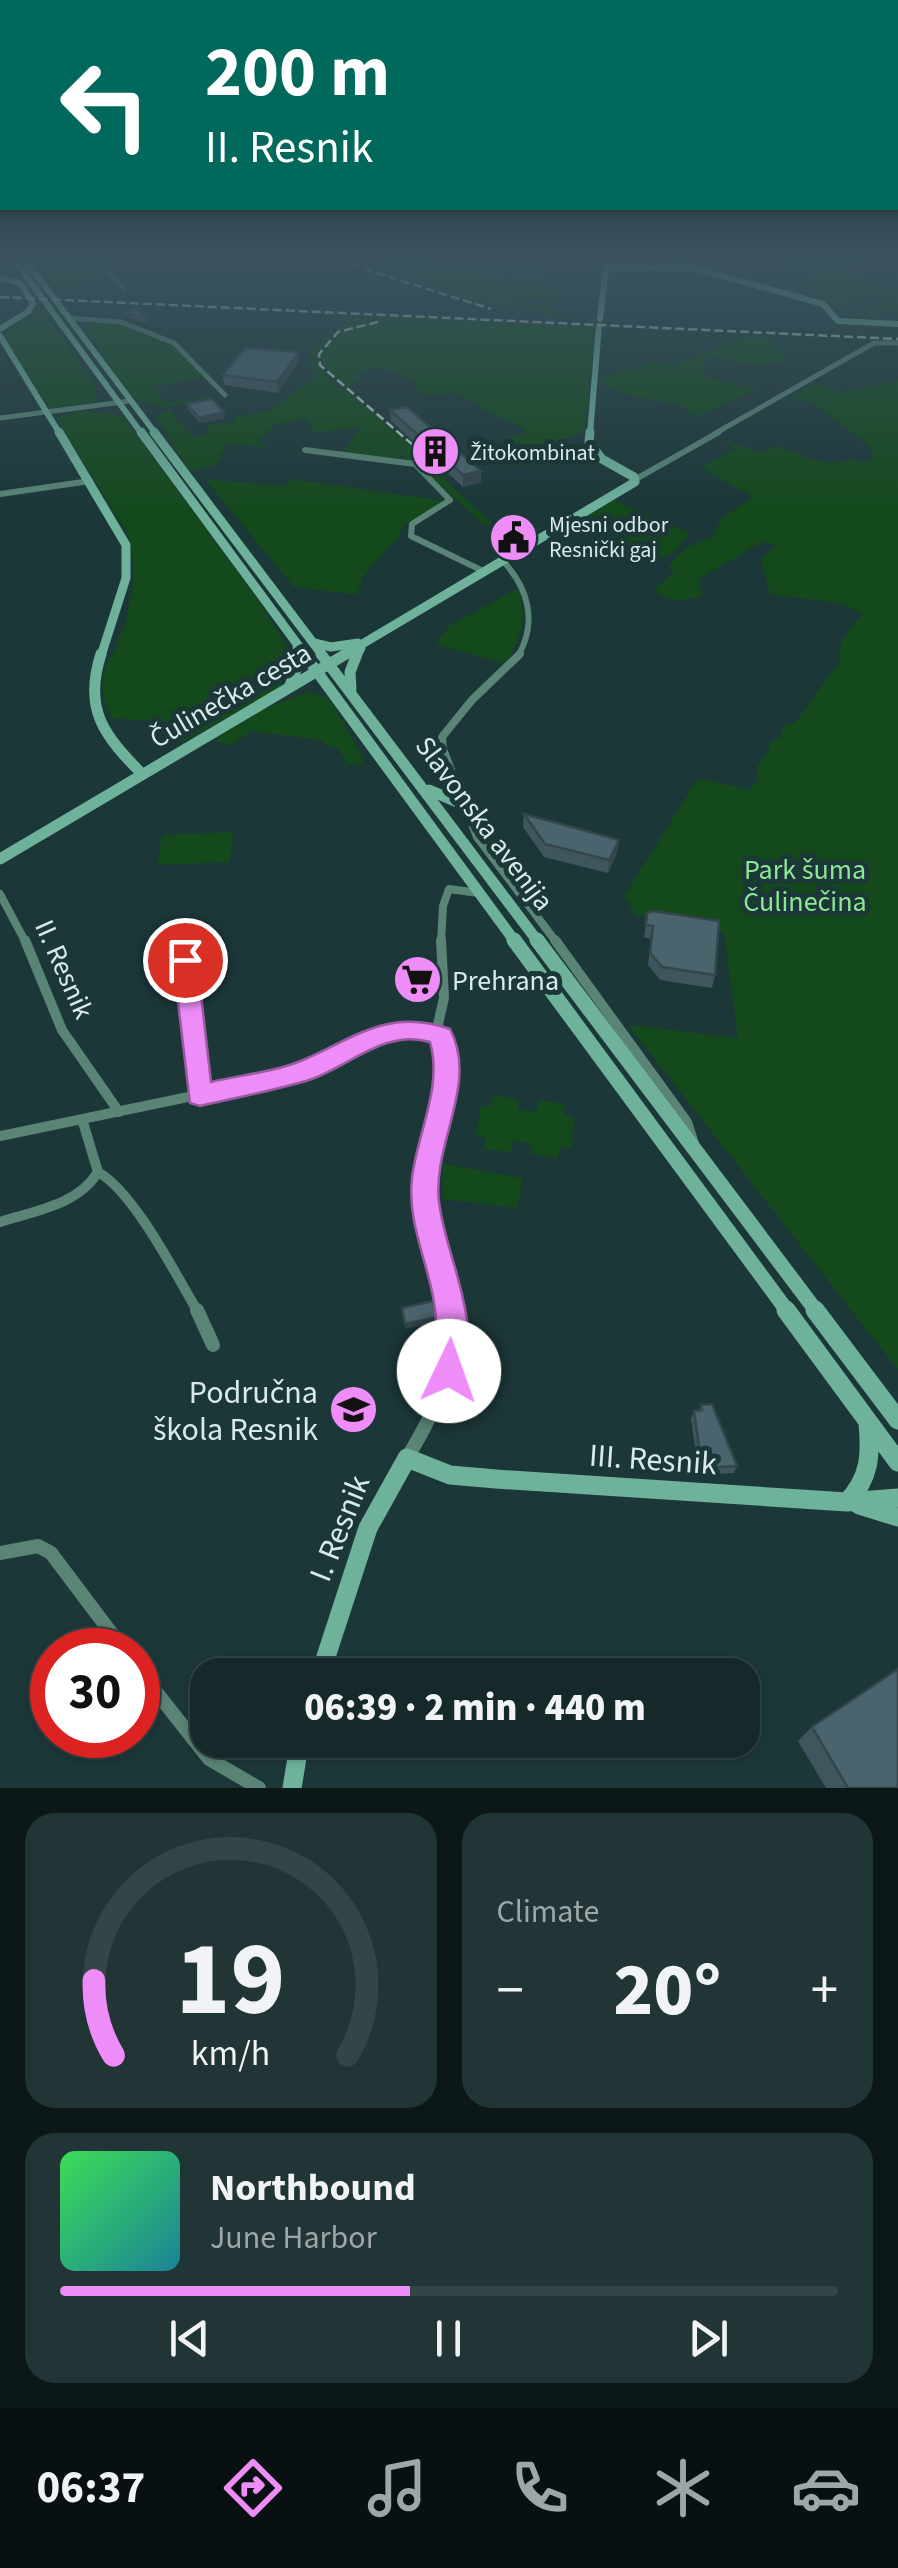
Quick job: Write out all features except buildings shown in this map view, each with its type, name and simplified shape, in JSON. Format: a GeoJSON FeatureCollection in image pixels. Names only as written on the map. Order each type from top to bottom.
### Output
{"type":"FeatureCollection","features":[{"type":"Feature","properties":{"kind":"main road"},"geometry":{"type":"LineString","coordinates":[[7,344],[128,550],[122,594],[90,688],[91,702],[102,727],[142,774]]}},
{"type":"Feature","properties":{"kind":"main road","name":"Slavonska avenija"},"geometry":{"type":"LineString","coordinates":[[76,344],[109,390],[124,402],[128,416],[296,643],[354,697],[424,787],[898,1420]]}},
{"type":"Feature","properties":{"kind":"main road","name":"Slavonska avenija"},"geometry":{"type":"LineString","coordinates":[[87,344],[124,402],[314,643],[334,693],[898,1462]]}},
{"type":"Feature","properties":{"kind":"main road"},"geometry":{"type":"LineString","coordinates":[[598,344],[589,442],[602,458],[636,480]]}},
{"type":"Feature","properties":{"kind":"main road","name":"Čulinečka cesta"},"geometry":{"type":"LineString","coordinates":[[0,859],[325,669],[636,480]]}},
{"type":"Feature","properties":{"kind":"main road"},"geometry":{"type":"LineString","coordinates":[[314,643],[338,647],[366,642]]}},
{"type":"Feature","properties":{"kind":"main road"},"geometry":{"type":"LineString","coordinates":[[354,697],[348,679],[366,642]]}},
{"type":"Feature","properties":{"kind":"main road"},"geometry":{"type":"LineString","coordinates":[[283,694],[298,668],[296,643]]}},
{"type":"Feature","properties":{"kind":"main road"},"geometry":{"type":"LineString","coordinates":[[283,694],[308,688],[334,693]]}},
{"type":"Feature","properties":{"kind":"main road"},"geometry":{"type":"LineString","coordinates":[[424,787],[464,805]]}},
{"type":"Feature","properties":{"kind":"main road"},"geometry":{"type":"LineString","coordinates":[[867,1420],[872,1463],[868,1476],[847,1502],[898,1516]]}},
{"type":"Feature","properties":{"kind":"main road","name":"III. Resnik"},"geometry":{"type":"LineString","coordinates":[[407,1458],[442,1472],[481,1478],[847,1502],[898,1498]]}},
{"type":"Feature","properties":{"kind":"main road","name":"I. Resnik"},"geometry":{"type":"LineString","coordinates":[[326,1658],[368,1528],[407,1458]]}},
{"type":"Feature","properties":{"kind":"main road"},"geometry":{"type":"LineString","coordinates":[[292,1788],[297,1758]]}},
{"type":"Feature","properties":{"kind":"street"},"geometry":{"type":"LineString","coordinates":[[178,344],[225,395]]}},
{"type":"Feature","properties":{"kind":"street","name":"Čulinečka cesta"},"geometry":{"type":"LineString","coordinates":[[636,480],[871,344]]}},
{"type":"Feature","properties":{"kind":"street"},"geometry":{"type":"LineString","coordinates":[[93,406],[104,400],[109,390]]}},
{"type":"Feature","properties":{"kind":"street"},"geometry":{"type":"LineString","coordinates":[[0,418],[124,402]]}},
{"type":"Feature","properties":{"kind":"street"},"geometry":{"type":"LineString","coordinates":[[93,406],[128,416]]}},
{"type":"Feature","properties":{"kind":"street"},"geometry":{"type":"LineString","coordinates":[[305,450],[415,464],[450,500],[412,524],[411,536],[483,571]]}},
{"type":"Feature","properties":{"kind":"street"},"geometry":{"type":"LineString","coordinates":[[0,494],[90,482]]}},
{"type":"Feature","properties":{"kind":"street"},"geometry":{"type":"LineString","coordinates":[[502,560],[525,590],[530,620],[528,636],[516,660],[475,697],[442,737],[464,805],[477,837],[687,1122],[695,1148]]}},
{"type":"Feature","properties":{"kind":"street","name":"Slavonska avenija"},"geometry":{"type":"LineString","coordinates":[[449,889],[482,894]]}},
{"type":"Feature","properties":{"kind":"street","name":"I. Resnik"},"geometry":{"type":"LineString","coordinates":[[407,1458],[441,1399],[452,1344],[449,1303],[424,1200],[446,1077],[446,1049],[436,1032],[443,1010],[439,911],[449,889]]}},
{"type":"Feature","properties":{"kind":"street","name":"II. Resnik"},"geometry":{"type":"LineString","coordinates":[[0,894],[17,921],[62,1030],[120,1112]]}},
{"type":"Feature","properties":{"kind":"street"},"geometry":{"type":"LineString","coordinates":[[185,960],[200,1096]]}},
{"type":"Feature","properties":{"kind":"street"},"geometry":{"type":"LineString","coordinates":[[0,1136],[296,1074],[374,1038],[410,1030],[436,1032]]}},
{"type":"Feature","properties":{"kind":"street"},"geometry":{"type":"LineString","coordinates":[[0,1222],[94,1184],[98,1172],[82,1120]]}},
{"type":"Feature","properties":{"kind":"street"},"geometry":{"type":"LineString","coordinates":[[98,1172],[108,1178],[151,1233],[209,1330],[213,1345]]}},
{"type":"Feature","properties":{"kind":"street"},"geometry":{"type":"LineString","coordinates":[[0,1553],[38,1546],[51,1552],[108,1628]]}},
{"type":"Feature","properties":{"kind":"street"},"geometry":{"type":"LineString","coordinates":[[160,1696],[210,1759],[259,1788]]}},
{"type":"Feature","properties":{"kind":"green space"},"geometry":{"type":"Polygon","coordinates":[[[7,344],[66,344],[96,385],[96,402],[50,408],[7,344]]]}},
{"type":"Feature","properties":{"kind":"green space"},"geometry":{"type":"Polygon","coordinates":[[[96,344],[173,344],[205,377],[153,387],[166,403],[218,394],[165,407],[148,405],[131,393],[96,344]]]}},
{"type":"Feature","properties":{"kind":"green space"},"geometry":{"type":"Polygon","coordinates":[[[323,344],[318,361],[325,374],[396,432],[494,525],[484,525],[417,464],[403,459],[401,451],[397,455],[400,458],[342,453],[361,428],[314,432],[306,419],[274,425],[259,441],[266,447],[227,444],[216,465],[190,471],[155,416],[169,409],[192,437],[209,434],[208,424],[234,423],[235,417],[268,411],[315,377],[309,363],[310,351],[323,344]]]}},
{"type":"Feature","properties":{"kind":"green space"},"geometry":{"type":"Polygon","coordinates":[[[328,344],[593,344],[584,432],[552,443],[551,464],[514,466],[503,460],[516,444],[508,436],[525,435],[523,428],[455,392],[431,396],[416,389],[415,380],[381,368],[353,373],[362,378],[348,387],[358,396],[329,374],[320,354],[328,344]]]}},
{"type":"Feature","properties":{"kind":"green space"},"geometry":{"type":"Polygon","coordinates":[[[725,344],[775,344],[787,361],[761,366],[709,356],[702,364],[705,377],[757,389],[697,417],[686,412],[688,408],[617,392],[598,380],[652,361],[672,365],[725,344]]]}},
{"type":"Feature","properties":{"kind":"green space","name":"Park šuma Čulinečina"},"geometry":{"type":"Polygon","coordinates":[[[898,380],[898,1370],[628,1025],[738,1038],[724,933],[635,915],[624,896],[698,778],[749,790],[757,781],[757,765],[770,750],[768,744],[781,736],[782,726],[795,723],[839,662],[842,640],[862,614],[829,602],[770,594],[761,559],[776,546],[763,541],[699,579],[702,597],[673,601],[653,590],[675,572],[668,569],[680,553],[711,538],[722,518],[753,497],[701,467],[736,449],[719,438],[760,453],[780,446],[826,462],[855,459],[860,463],[873,459],[870,446],[813,403],[790,398],[815,383],[840,393],[898,380]]]}},
{"type":"Feature","properties":{"kind":"green space"},"geometry":{"type":"Polygon","coordinates":[[[84,411],[123,416],[260,603],[291,653],[292,673],[274,692],[181,743],[188,724],[111,718],[106,705],[104,676],[128,613],[133,560],[129,536],[56,418],[84,411]]]}},
{"type":"Feature","properties":{"kind":"green space"},"geometry":{"type":"Polygon","coordinates":[[[205,479],[286,486],[291,479],[446,501],[404,525],[365,576],[358,595],[294,587],[205,479]]]}},
{"type":"Feature","properties":{"kind":"green space"},"geometry":{"type":"Polygon","coordinates":[[[611,499],[690,533],[674,552],[659,559],[572,522],[611,499]]]}},
{"type":"Feature","properties":{"kind":"green space"},"geometry":{"type":"Polygon","coordinates":[[[517,589],[522,608],[521,628],[504,664],[435,644],[449,626],[517,589]]]}},
{"type":"Feature","properties":{"kind":"green space"},"geometry":{"type":"Polygon","coordinates":[[[308,692],[327,697],[332,703],[364,759],[362,764],[342,765],[347,762],[337,747],[331,748],[322,740],[251,731],[230,746],[217,741],[217,735],[264,709],[308,692]]]}},
{"type":"Feature","properties":{"kind":"green space"},"geometry":{"type":"Polygon","coordinates":[[[233,832],[230,862],[157,865],[162,835],[233,832]]]}},
{"type":"Feature","properties":{"kind":"green space"},"geometry":{"type":"Polygon","coordinates":[[[493,1095],[519,1099],[517,1110],[536,1112],[539,1100],[565,1104],[563,1115],[574,1117],[571,1148],[560,1147],[558,1158],[531,1154],[532,1143],[513,1141],[511,1152],[484,1149],[486,1138],[476,1136],[481,1105],[491,1106],[493,1095]]]}},
{"type":"Feature","properties":{"kind":"green space"},"geometry":{"type":"Polygon","coordinates":[[[442,1164],[523,1178],[517,1208],[443,1199],[442,1164]]]}},
{"type":"Feature","properties":{"kind":"railway"},"geometry":{"type":"LineString","coordinates":[[327,344],[319,354],[320,365],[420,451]]}},
{"type":"Feature","properties":{"kind":"place","name":"Žitokombinat"},"geometry":{"type":"Point","coordinates":[435,452]}},
{"type":"Feature","properties":{"kind":"place","name":"Mjesni odbor Resnički gaj"},"geometry":{"type":"Point","coordinates":[514,537]}},
{"type":"Feature","properties":{"kind":"place","name":"Prehrana"},"geometry":{"type":"Point","coordinates":[417,980]}},
{"type":"Feature","properties":{"kind":"place","name":"Područna škola Resnik"},"geometry":{"type":"Point","coordinates":[353,1410]}},
{"type":"Feature","properties":{"kind":"route"},"geometry":{"type":"LineString","coordinates":[[185,960],[200,1096],[307,1070],[352,1045],[386,1034],[422,1030],[441,1036],[447,1056],[445,1089],[424,1200],[452,1320],[449,1371]]}}]}
